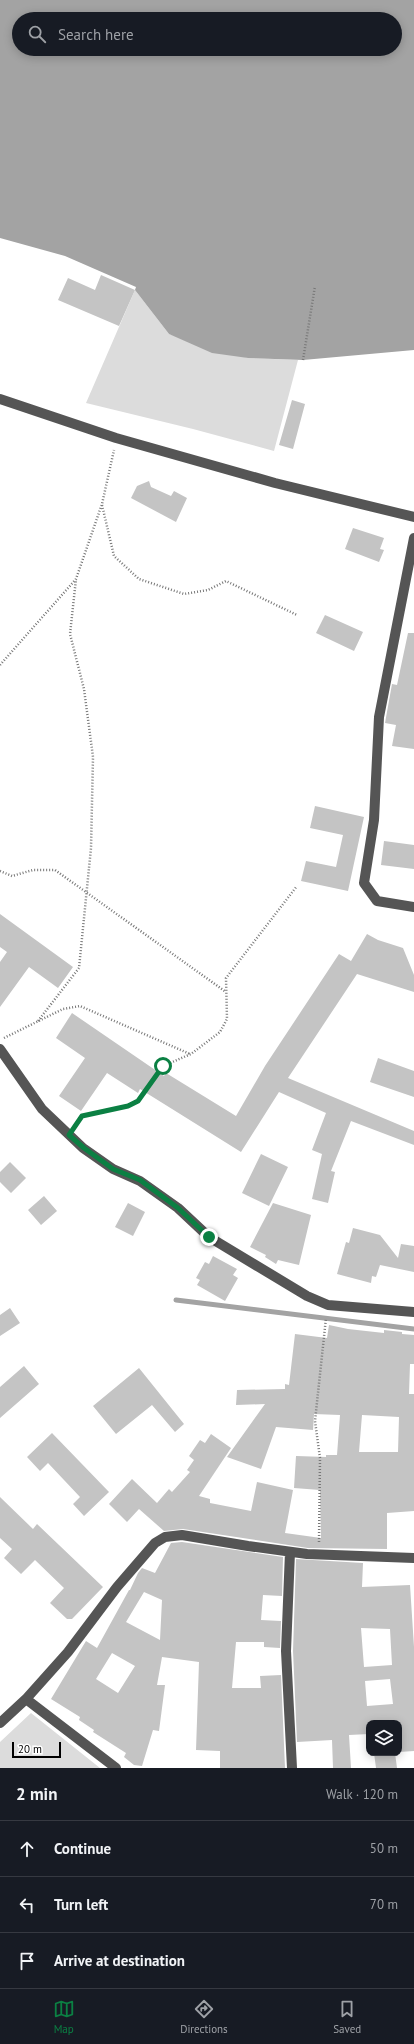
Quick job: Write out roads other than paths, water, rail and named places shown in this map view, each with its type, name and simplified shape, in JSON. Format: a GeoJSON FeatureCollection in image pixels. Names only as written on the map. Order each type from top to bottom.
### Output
{"type":"FeatureCollection","features":[{"type":"Feature","properties":{"kind":"street"},"geometry":{"type":"LineString","coordinates":[[0,399],[116,438],[275,483],[414,517]]}},
{"type":"Feature","properties":{"kind":"street"},"geometry":{"type":"LineString","coordinates":[[414,538],[379,717],[374,820],[364,883],[377,901],[414,907]]}},
{"type":"Feature","properties":{"kind":"street"},"geometry":{"type":"LineString","coordinates":[[0,1049],[42,1108],[69,1135],[113,1169],[140,1180],[178,1208],[209,1237],[308,1296],[328,1305],[414,1312]]}},
{"type":"Feature","properties":{"kind":"street"},"geometry":{"type":"LineString","coordinates":[[0,1723],[26,1699],[68,1652],[117,1587],[155,1544],[165,1537],[182,1535],[290,1552],[320,1555],[414,1558]]}},
{"type":"Feature","properties":{"kind":"street"},"geometry":{"type":"LineString","coordinates":[[290,1552],[286,1651],[292,1768]]}},
{"type":"Feature","properties":{"kind":"street"},"geometry":{"type":"LineString","coordinates":[[26,1699],[116,1768]]}},
{"type":"Feature","properties":{"kind":"waterway"},"geometry":{"type":"LineString","coordinates":[[176,1300],[414,1329]]}}]}
